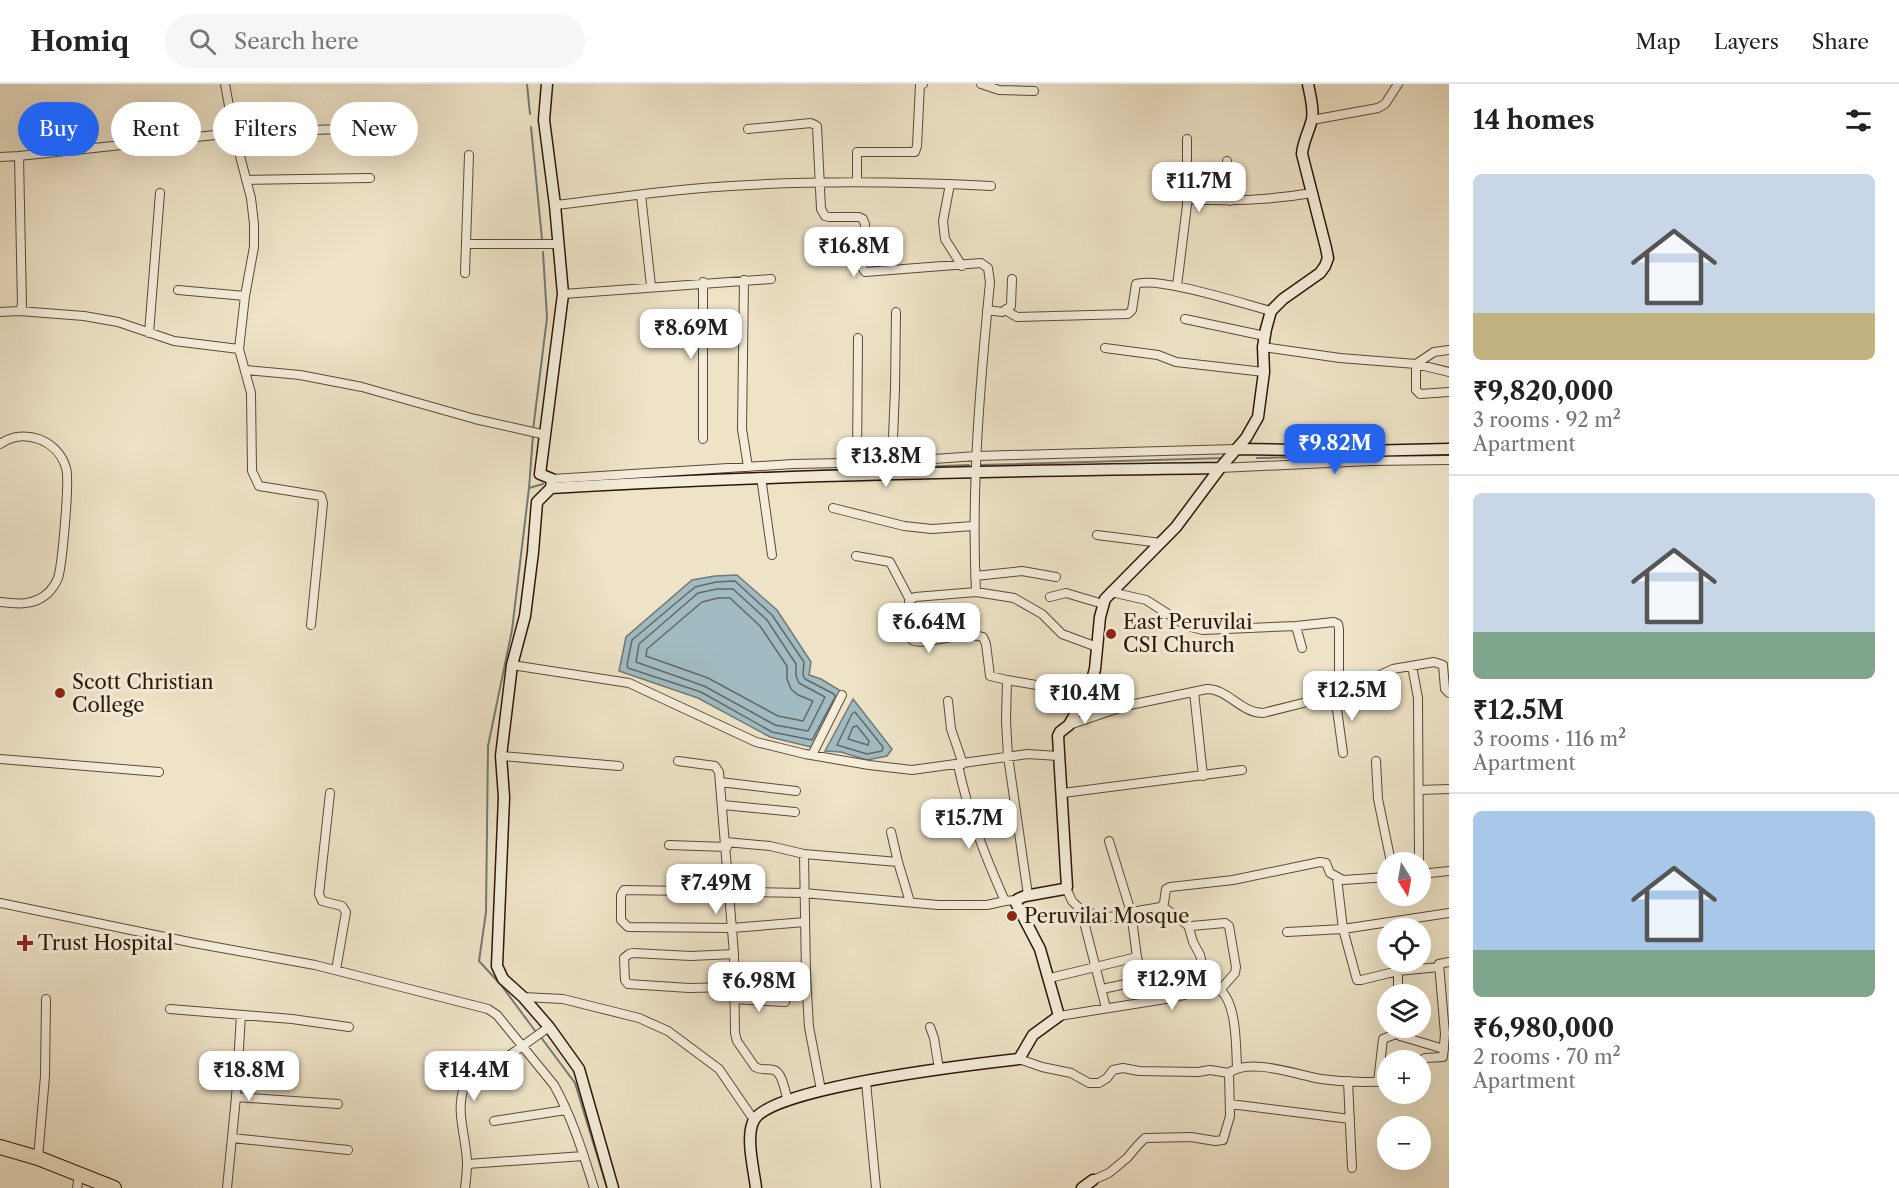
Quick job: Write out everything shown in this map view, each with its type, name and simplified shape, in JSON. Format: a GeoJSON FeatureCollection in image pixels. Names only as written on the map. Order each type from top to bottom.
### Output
{"type":"FeatureCollection","features":[{"type":"Feature","properties":{"kind":"highway"},"geometry":{"type":"LineString","coordinates":[[0,1147],[38,1158],[78,1181],[114,1188]]}},
{"type":"Feature","properties":{"kind":"street"},"geometry":{"type":"LineString","coordinates":[[225,84],[228,102]]}},
{"type":"Feature","properties":{"kind":"street"},"geometry":{"type":"LineString","coordinates":[[547,84],[544,120],[563,294],[540,474],[551,483],[1220,468],[1449,460]]}},
{"type":"Feature","properties":{"kind":"street"},"geometry":{"type":"LineString","coordinates":[[857,182],[857,152],[915,152],[920,84],[923,84]]}},
{"type":"Feature","properties":{"kind":"street"},"geometry":{"type":"LineString","coordinates":[[1069,725],[1090,687],[1095,669],[1103,604],[1111,592],[1176,527],[1220,468],[1246,438],[1258,417],[1264,372],[1264,341],[1271,311],[1282,299],[1320,273],[1328,258],[1302,154],[1303,144],[1312,120],[1308,84]]}},
{"type":"Feature","properties":{"kind":"street"},"geometry":{"type":"LineString","coordinates":[[1312,120],[1378,108],[1385,104],[1398,84]]}},
{"type":"Feature","properties":{"kind":"street"},"geometry":{"type":"LineString","coordinates":[[986,85],[999,90],[1034,91]]}},
{"type":"Feature","properties":{"kind":"street"},"geometry":{"type":"LineString","coordinates":[[748,129],[814,124],[818,129],[820,205],[825,216],[863,219],[865,224],[862,267],[865,272],[981,263],[988,268],[990,282],[975,472],[973,526],[975,592]]}},
{"type":"Feature","properties":{"kind":"street"},"geometry":{"type":"LineString","coordinates":[[99,147],[213,135]]}},
{"type":"Feature","properties":{"kind":"street"},"geometry":{"type":"LineString","coordinates":[[1177,286],[1187,199],[1187,139]]}},
{"type":"Feature","properties":{"kind":"street"},"geometry":{"type":"LineString","coordinates":[[465,273],[469,155]]}},
{"type":"Feature","properties":{"kind":"street"},"geometry":{"type":"LineString","coordinates":[[0,158],[18,156],[22,306],[19,311]]}},
{"type":"Feature","properties":{"kind":"street"},"geometry":{"type":"LineString","coordinates":[[240,156],[251,198],[254,236],[239,349],[251,393],[252,471],[259,486],[321,496],[323,503],[311,625]]}},
{"type":"Feature","properties":{"kind":"street"},"geometry":{"type":"LineString","coordinates":[[1227,161],[1230,201]]}},
{"type":"Feature","properties":{"kind":"street"},"geometry":{"type":"LineString","coordinates":[[246,180],[370,178]]}},
{"type":"Feature","properties":{"kind":"street"},"geometry":{"type":"LineString","coordinates":[[555,205],[692,189],[819,183],[991,186]]}},
{"type":"Feature","properties":{"kind":"street"},"geometry":{"type":"LineString","coordinates":[[950,184],[943,221],[945,239],[962,266]]}},
{"type":"Feature","properties":{"kind":"street"},"geometry":{"type":"LineString","coordinates":[[149,333],[159,193]]}},
{"type":"Feature","properties":{"kind":"street"},"geometry":{"type":"LineString","coordinates":[[1187,199],[1274,200],[1312,193]]}},
{"type":"Feature","properties":{"kind":"street"},"geometry":{"type":"LineString","coordinates":[[641,195],[651,286]]}},
{"type":"Feature","properties":{"kind":"street"},"geometry":{"type":"LineString","coordinates":[[466,244],[559,244]]}},
{"type":"Feature","properties":{"kind":"street"},"geometry":{"type":"LineString","coordinates":[[563,294],[704,282],[771,279]]}},
{"type":"Feature","properties":{"kind":"street"},"geometry":{"type":"LineString","coordinates":[[987,310],[1002,312],[1011,306],[1012,279]]}},
{"type":"Feature","properties":{"kind":"street"},"geometry":{"type":"LineString","coordinates":[[744,280],[742,429],[748,467]]}},
{"type":"Feature","properties":{"kind":"street"},"geometry":{"type":"LineString","coordinates":[[704,282],[704,438]]}},
{"type":"Feature","properties":{"kind":"street"},"geometry":{"type":"LineString","coordinates":[[1005,310],[1017,317],[1128,314],[1132,310],[1136,284],[1144,282],[1177,286],[1271,311]]}},
{"type":"Feature","properties":{"kind":"street"},"geometry":{"type":"LineString","coordinates":[[178,290],[245,296]]}},
{"type":"Feature","properties":{"kind":"street"},"geometry":{"type":"LineString","coordinates":[[0,312],[19,311],[84,316],[118,322],[174,341],[239,349]]}},
{"type":"Feature","properties":{"kind":"street"},"geometry":{"type":"LineString","coordinates":[[892,462],[896,312]]}},
{"type":"Feature","properties":{"kind":"street"},"geometry":{"type":"LineString","coordinates":[[1185,319],[1264,341],[1340,358],[1416,364],[1449,372]]}},
{"type":"Feature","properties":{"kind":"street"},"geometry":{"type":"LineString","coordinates":[[857,463],[858,339]]}},
{"type":"Feature","properties":{"kind":"street"},"geometry":{"type":"LineString","coordinates":[[1105,348],[1158,355],[1176,362],[1264,372]]}},
{"type":"Feature","properties":{"kind":"street"},"geometry":{"type":"LineString","coordinates":[[1416,364],[1434,352],[1449,350]]}},
{"type":"Feature","properties":{"kind":"street"},"geometry":{"type":"LineString","coordinates":[[1416,364],[1416,390],[1420,394],[1449,392]]}},
{"type":"Feature","properties":{"kind":"street"},"geometry":{"type":"LineString","coordinates":[[246,370],[300,375],[362,387],[546,435]]}},
{"type":"Feature","properties":{"kind":"street"},"geometry":{"type":"LineString","coordinates":[[0,444],[14,437],[38,437],[59,453],[67,469],[66,506],[58,577],[46,594],[26,604],[0,602]]}},
{"type":"Feature","properties":{"kind":"street"},"geometry":{"type":"LineString","coordinates":[[614,1188],[579,1069],[545,1029],[523,997],[503,979],[497,966],[504,797],[501,756],[512,665],[525,616],[537,502],[551,483],[748,467],[892,462],[976,456],[1238,449],[1360,451],[1449,449]]}},
{"type":"Feature","properties":{"kind":"street"},"geometry":{"type":"LineString","coordinates":[[761,477],[772,555]]}},
{"type":"Feature","properties":{"kind":"street"},"geometry":{"type":"LineString","coordinates":[[833,508],[903,526],[932,529],[973,526]]}},
{"type":"Feature","properties":{"kind":"street"},"geometry":{"type":"LineString","coordinates":[[1097,536],[1161,543]]}},
{"type":"Feature","properties":{"kind":"street"},"geometry":{"type":"LineString","coordinates":[[856,556],[890,562],[910,600],[909,635],[912,640],[920,642],[964,634],[983,637],[990,676],[1048,687],[1083,700]]}},
{"type":"Feature","properties":{"kind":"street"},"geometry":{"type":"LineString","coordinates":[[975,576],[1022,571],[1056,577]]}},
{"type":"Feature","properties":{"kind":"street"},"geometry":{"type":"LineString","coordinates":[[910,600],[915,597],[975,592],[1014,598],[1042,614],[1062,634],[1096,647]]}},
{"type":"Feature","properties":{"kind":"street"},"geometry":{"type":"LineString","coordinates":[[1111,592],[1146,600],[1187,626],[1203,630],[1296,626],[1331,622],[1338,624],[1337,694],[1343,753]]}},
{"type":"Feature","properties":{"kind":"street"},"geometry":{"type":"LineString","coordinates":[[1050,597],[1066,593],[1103,604]]}},
{"type":"Feature","properties":{"kind":"street"},"geometry":{"type":"LineString","coordinates":[[1296,626],[1302,648]]}},
{"type":"Feature","properties":{"kind":"street"},"geometry":{"type":"LineString","coordinates":[[1220,990],[1235,971],[1229,925],[1225,923],[1190,927],[1162,906],[1110,918],[1081,910],[1072,901],[1066,888],[1063,794],[1058,756],[1060,732],[1069,725],[1125,706],[1207,689],[1216,690],[1257,713],[1273,711],[1337,694],[1384,672],[1434,662],[1442,663],[1445,689],[1449,693]]}},
{"type":"Feature","properties":{"kind":"street"},"geometry":{"type":"LineString","coordinates":[[512,665],[629,683],[756,742],[812,755],[912,770],[1028,754],[1058,756]]}},
{"type":"Feature","properties":{"kind":"street"},"geometry":{"type":"LineString","coordinates":[[1412,666],[1418,698],[1419,852]]}},
{"type":"Feature","properties":{"kind":"street"},"geometry":{"type":"LineString","coordinates":[[1007,680],[1008,756],[1028,895]]}},
{"type":"Feature","properties":{"kind":"street"},"geometry":{"type":"LineString","coordinates":[[1194,692],[1203,776]]}},
{"type":"Feature","properties":{"kind":"street"},"geometry":{"type":"LineString","coordinates":[[812,755],[842,695]]}},
{"type":"Feature","properties":{"kind":"street"},"geometry":{"type":"LineString","coordinates":[[948,701],[951,729],[960,764],[965,799],[976,833],[1010,901],[1017,906],[1040,949],[1059,1016]]}},
{"type":"Feature","properties":{"kind":"street"},"geometry":{"type":"LineString","coordinates":[[501,756],[619,766]]}},
{"type":"Feature","properties":{"kind":"street"},"geometry":{"type":"LineString","coordinates":[[0,759],[159,772]]}},
{"type":"Feature","properties":{"kind":"street"},"geometry":{"type":"LineString","coordinates":[[678,760],[715,766],[719,772],[734,954],[735,1033],[755,1066],[759,1069],[775,1070],[779,1074],[788,1101]]}},
{"type":"Feature","properties":{"kind":"street"},"geometry":{"type":"LineString","coordinates":[[1376,761],[1378,799],[1389,852]]}},
{"type":"Feature","properties":{"kind":"street"},"geometry":{"type":"LineString","coordinates":[[1063,794],[1242,770]]}},
{"type":"Feature","properties":{"kind":"street"},"geometry":{"type":"LineString","coordinates":[[720,782],[796,791]]}},
{"type":"Feature","properties":{"kind":"street"},"geometry":{"type":"LineString","coordinates":[[1419,790],[1449,789]]}},
{"type":"Feature","properties":{"kind":"street"},"geometry":{"type":"LineString","coordinates":[[330,793],[319,894],[322,901],[342,906],[346,912],[336,970]]}},
{"type":"Feature","properties":{"kind":"street"},"geometry":{"type":"LineString","coordinates":[[723,805],[795,812]]}},
{"type":"Feature","properties":{"kind":"street"},"geometry":{"type":"LineString","coordinates":[[891,832],[910,902]]}},
{"type":"Feature","properties":{"kind":"street"},"geometry":{"type":"LineString","coordinates":[[1109,841],[1131,912],[1143,981]]}},
{"type":"Feature","properties":{"kind":"street"},"geometry":{"type":"LineString","coordinates":[[669,845],[770,846],[804,854],[898,862]]}},
{"type":"Feature","properties":{"kind":"street"},"geometry":{"type":"LineString","coordinates":[[804,854],[809,1027],[821,1090]]}},
{"type":"Feature","properties":{"kind":"street"},"geometry":{"type":"LineString","coordinates":[[1162,906],[1166,889],[1170,887],[1233,880],[1320,862],[1326,863],[1330,873],[1337,878],[1346,880],[1377,878]]}},
{"type":"Feature","properties":{"kind":"street"},"geometry":{"type":"LineString","coordinates":[[1431,873],[1449,871]]}},
{"type":"Feature","properties":{"kind":"street"},"geometry":{"type":"LineString","coordinates":[[1337,878],[1343,929],[1357,980],[1394,972]]}},
{"type":"Feature","properties":{"kind":"street"},"geometry":{"type":"LineString","coordinates":[[805,922],[732,928],[628,927],[621,920],[621,895],[624,890],[804,893],[938,905],[987,905],[1066,888]]}},
{"type":"Feature","properties":{"kind":"street"},"geometry":{"type":"LineString","coordinates":[[0,903],[336,970],[488,1009],[497,1015],[554,1085],[584,1156],[594,1188]]}},
{"type":"Feature","properties":{"kind":"street"},"geometry":{"type":"LineString","coordinates":[[1081,910],[1106,1008]]}},
{"type":"Feature","properties":{"kind":"street"},"geometry":{"type":"LineString","coordinates":[[1287,932],[1343,929],[1449,913]]}},
{"type":"Feature","properties":{"kind":"street"},"geometry":{"type":"LineString","coordinates":[[1190,927],[1190,934],[1200,955],[1208,990]]}},
{"type":"Feature","properties":{"kind":"street"},"geometry":{"type":"LineString","coordinates":[[733,987],[690,988],[628,984],[625,980],[624,958],[633,953],[691,956],[734,954]]}},
{"type":"Feature","properties":{"kind":"street"},"geometry":{"type":"LineString","coordinates":[[1050,978],[1137,957]]}},
{"type":"Feature","properties":{"kind":"street"},"geometry":{"type":"LineString","coordinates":[[1405,1038],[1445,1054],[1439,967],[1440,963],[1449,962]]}},
{"type":"Feature","properties":{"kind":"street"},"geometry":{"type":"LineString","coordinates":[[1431,968],[1439,967]]}},
{"type":"Feature","properties":{"kind":"street"},"geometry":{"type":"LineString","coordinates":[[1102,989],[1182,972],[1188,975],[1193,993]]}},
{"type":"Feature","properties":{"kind":"street"},"geometry":{"type":"LineString","coordinates":[[1019,1059],[1033,1035],[1059,1016],[1208,990],[1220,990],[1228,999],[1234,1023],[1237,1068]]}},
{"type":"Feature","properties":{"kind":"street"},"geometry":{"type":"LineString","coordinates":[[523,997],[563,999],[639,1018],[668,1031],[719,1069],[754,1120]]}},
{"type":"Feature","properties":{"kind":"street"},"geometry":{"type":"LineString","coordinates":[[38,1158],[45,1076],[46,999]]}},
{"type":"Feature","properties":{"kind":"street"},"geometry":{"type":"LineString","coordinates":[[733,999],[785,1002]]}},
{"type":"Feature","properties":{"kind":"street"},"geometry":{"type":"LineString","coordinates":[[170,1009],[242,1014],[349,1027]]}},
{"type":"Feature","properties":{"kind":"street"},"geometry":{"type":"LineString","coordinates":[[227,1188],[242,1014]]}},
{"type":"Feature","properties":{"kind":"street"},"geometry":{"type":"LineString","coordinates":[[930,1027],[939,1069]]}},
{"type":"Feature","properties":{"kind":"street"},"geometry":{"type":"LineString","coordinates":[[465,1188],[467,1164],[462,1121],[462,1091],[467,1085],[545,1029]]}},
{"type":"Feature","properties":{"kind":"street"},"geometry":{"type":"LineString","coordinates":[[756,1188],[750,1131],[754,1120],[760,1113],[770,1107],[821,1090],[939,1069],[1019,1059],[1071,1073],[1089,1083],[1098,1083],[1107,1078],[1113,1070],[1123,1068],[1139,1071],[1222,1071],[1229,1073],[1237,1068],[1264,1068],[1320,1078],[1377,1082]]}},
{"type":"Feature","properties":{"kind":"street"},"geometry":{"type":"LineString","coordinates":[[1082,1188],[1109,1173],[1128,1158],[1145,1138],[1191,1137],[1223,1140],[1230,1116],[1229,1073]]}},
{"type":"Feature","properties":{"kind":"street"},"geometry":{"type":"LineString","coordinates":[[1348,1081],[1352,1168]]}},
{"type":"Feature","properties":{"kind":"street"},"geometry":{"type":"LineString","coordinates":[[866,1082],[876,1188]]}},
{"type":"Feature","properties":{"kind":"street"},"geometry":{"type":"LineString","coordinates":[[236,1097],[338,1104]]}},
{"type":"Feature","properties":{"kind":"street"},"geometry":{"type":"LineString","coordinates":[[1230,1104],[1350,1119]]}},
{"type":"Feature","properties":{"kind":"street"},"geometry":{"type":"LineString","coordinates":[[494,1121],[566,1110]]}},
{"type":"Feature","properties":{"kind":"street"},"geometry":{"type":"LineString","coordinates":[[232,1138],[348,1150]]}},
{"type":"Feature","properties":{"kind":"street"},"geometry":{"type":"LineString","coordinates":[[467,1164],[584,1156]]}},
{"type":"Feature","properties":{"kind":"water"},"geometry":{"type":"Polygon","coordinates":[[[737,575],[777,610],[811,662],[809,675],[821,679],[844,693],[815,748],[770,737],[698,698],[619,671],[626,637],[692,580],[737,575]]]}},
{"type":"Feature","properties":{"kind":"water"},"geometry":{"type":"Polygon","coordinates":[[[853,699],[892,749],[887,756],[867,760],[841,752],[825,751],[853,699]]]}},
{"type":"Feature","properties":{"kind":"waterway"},"geometry":{"type":"LineString","coordinates":[[527,84],[530,114]]}},
{"type":"Feature","properties":{"kind":"waterway"},"geometry":{"type":"LineString","coordinates":[[531,127],[542,239]]}},
{"type":"Feature","properties":{"kind":"waterway"},"geometry":{"type":"LineString","coordinates":[[533,430],[547,318],[543,252]]}},
{"type":"Feature","properties":{"kind":"waterway"},"geometry":{"type":"LineString","coordinates":[[533,435],[512,630],[488,746],[486,912],[479,961],[501,985],[536,1032]]}},
{"type":"Feature","properties":{"kind":"waterway"},"geometry":{"type":"LineString","coordinates":[[1257,458],[1347,456]]}},
{"type":"Feature","properties":{"kind":"waterway"},"geometry":{"type":"LineString","coordinates":[[981,465],[1224,458]]}},
{"type":"Feature","properties":{"kind":"waterway"},"geometry":{"type":"LineString","coordinates":[[738,474],[969,465]]}},
{"type":"Feature","properties":{"kind":"waterway"},"geometry":{"type":"LineString","coordinates":[[529,488],[543,484]]}},
{"type":"Feature","properties":{"kind":"waterway"},"geometry":{"type":"LineString","coordinates":[[540,1036],[575,1083],[607,1188]]}},
{"type":"Feature","properties":{"kind":"place","name":"East Peruvilai CSI Church"},"geometry":{"type":"Point","coordinates":[1111,634]}},
{"type":"Feature","properties":{"kind":"place","name":"Scott Christian College"},"geometry":{"type":"Point","coordinates":[60,693]}},
{"type":"Feature","properties":{"kind":"place","name":"Peruvilai Mosque"},"geometry":{"type":"Point","coordinates":[1012,916]}},
{"type":"Feature","properties":{"kind":"place","name":"Trust Hospital"},"geometry":{"type":"Point","coordinates":[25,943]}}]}
